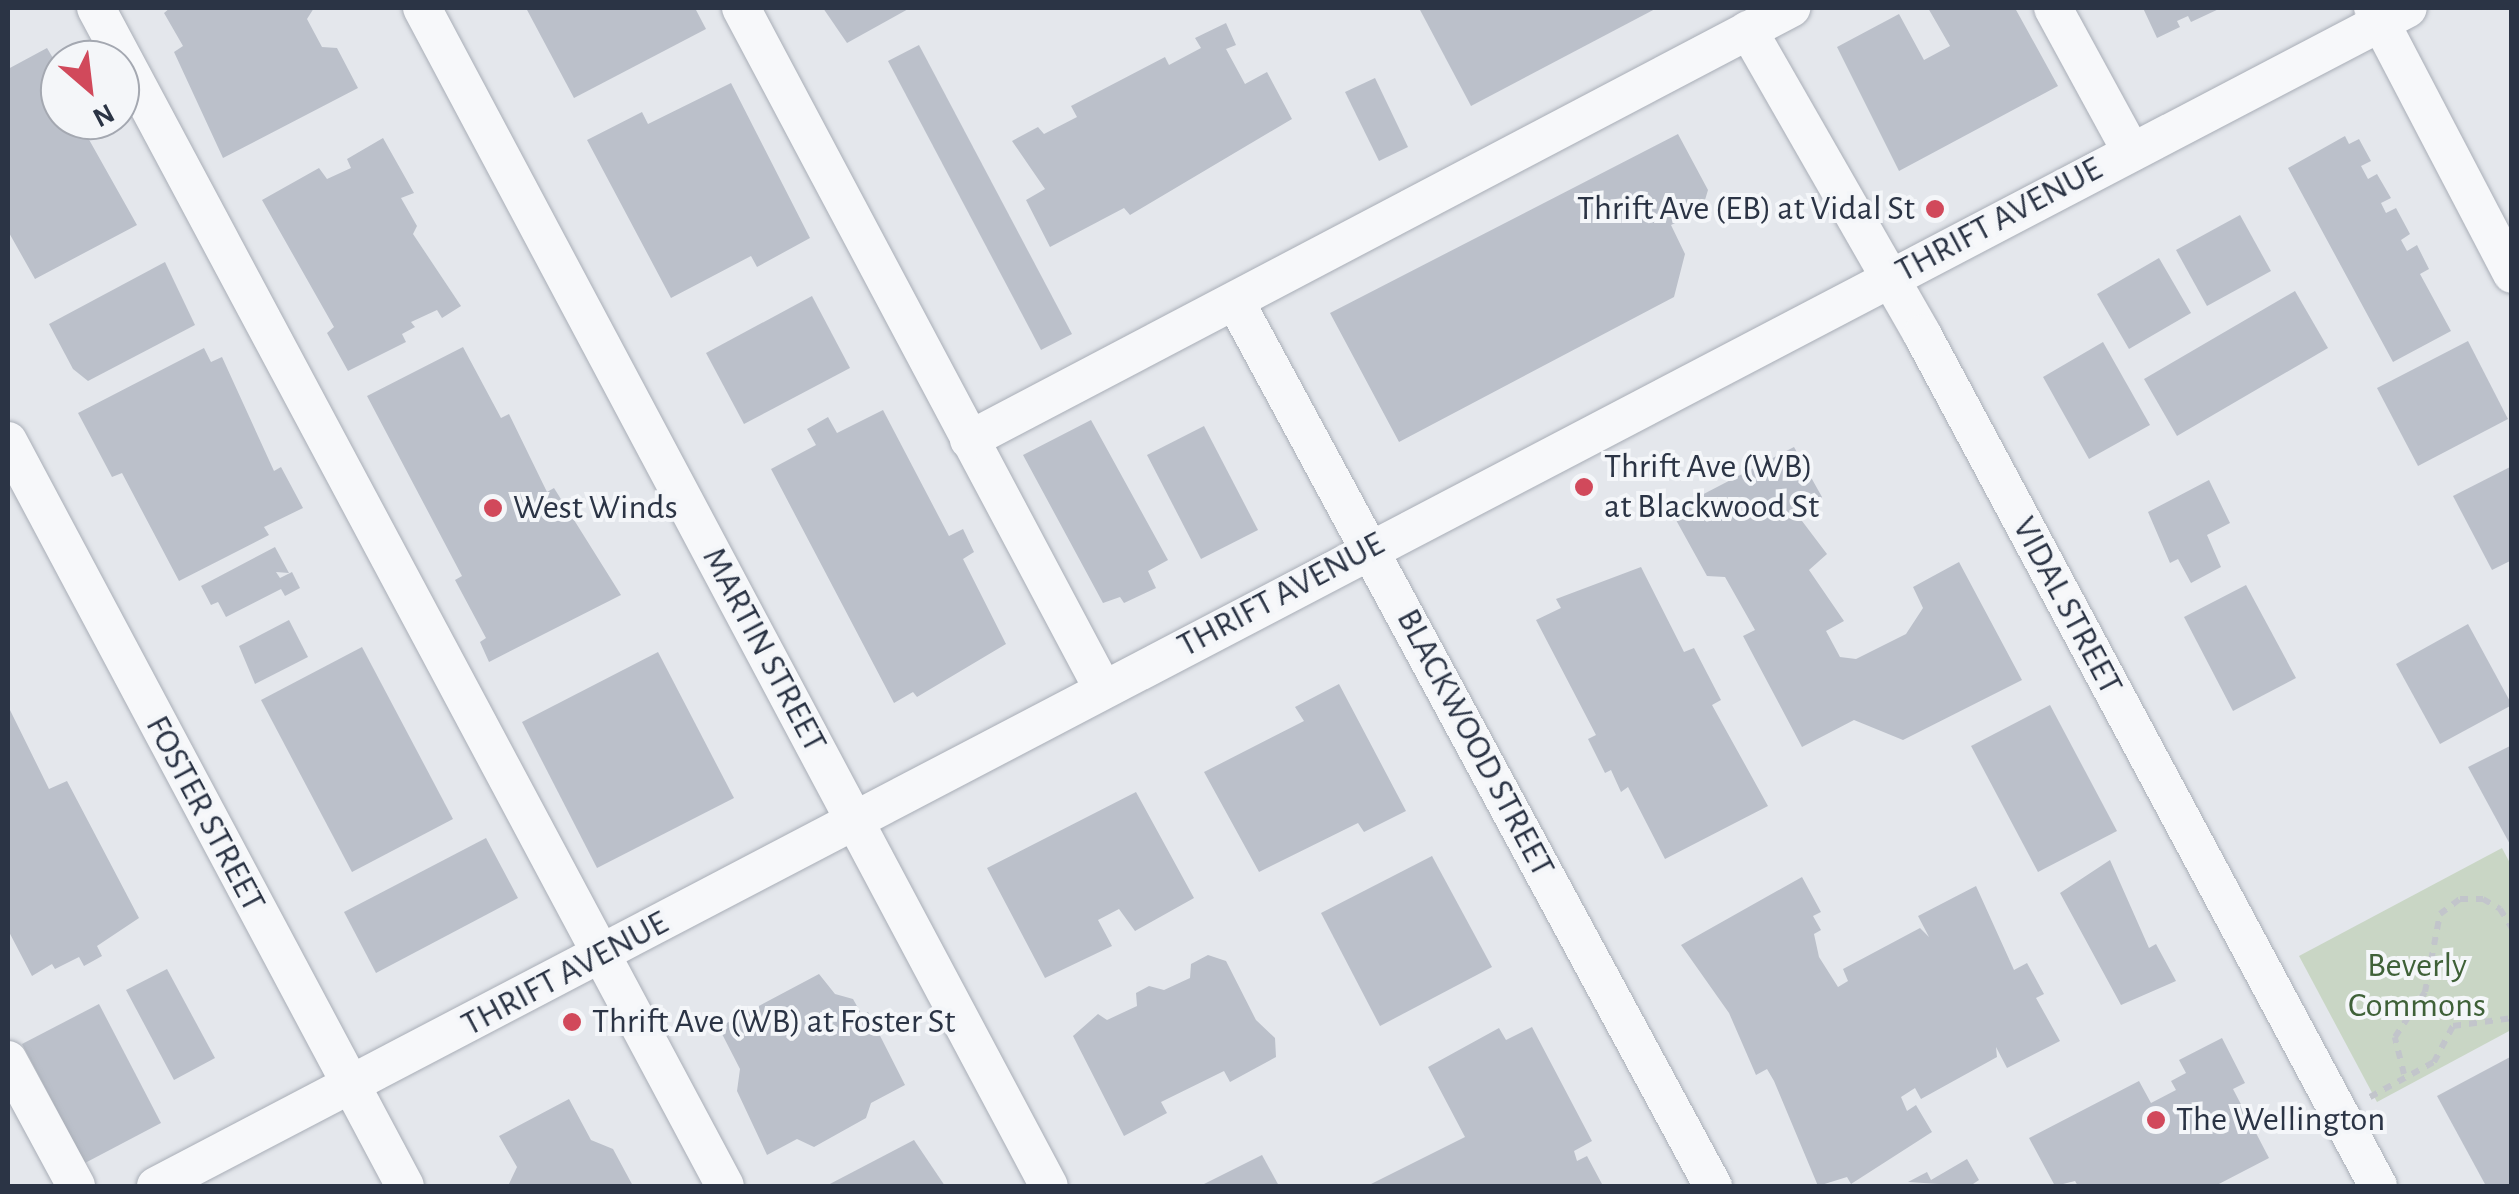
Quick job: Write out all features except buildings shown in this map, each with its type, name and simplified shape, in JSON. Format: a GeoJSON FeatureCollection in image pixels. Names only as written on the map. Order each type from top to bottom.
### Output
{"type":"FeatureCollection","features":[{"type":"Feature","properties":{"kind":"street"},"geometry":{"type":"LineString","coordinates":[[96,8],[726,1186]]}},
{"type":"Feature","properties":{"kind":"street","name":"MARTIN STREET"},"geometry":{"type":"LineString","coordinates":[[422,8],[1048,1186]]}},
{"type":"Feature","properties":{"kind":"street"},"geometry":{"type":"LineString","coordinates":[[741,8],[1103,689]]}},
{"type":"Feature","properties":{"kind":"street"},"geometry":{"type":"LineString","coordinates":[[969,440],[1792,8]]}},
{"type":"Feature","properties":{"kind":"street"},"geometry":{"type":"LineString","coordinates":[[2053,8],[2131,151]]}},
{"type":"Feature","properties":{"kind":"street"},"geometry":{"type":"LineString","coordinates":[[2387,12],[2512,274]]}},
{"type":"Feature","properties":{"kind":"street","name":"THRIFT AVENUE"},"geometry":{"type":"LineString","coordinates":[[156,1186],[856,823],[2387,12]]}},
{"type":"Feature","properties":{"kind":"street","name":"VIDAL STREET"},"geometry":{"type":"LineString","coordinates":[[1748,30],[1888,278],[2378,1186]]}},
{"type":"Feature","properties":{"kind":"street","name":"BLACKWOOD STREET"},"geometry":{"type":"LineString","coordinates":[[1234,300],[1713,1186]]}},
{"type":"Feature","properties":{"kind":"street","name":"FOSTER STREET"},"geometry":{"type":"LineString","coordinates":[[8,441],[405,1186]]}},
{"type":"Feature","properties":{"kind":"street"},"geometry":{"type":"LineString","coordinates":[[8,1060],[76,1186]]}},
{"type":"Feature","properties":{"kind":"path"},"geometry":{"type":"LineString","coordinates":[[2404,1074],[2395,1036],[2425,992],[2440,914],[2460,899],[2483,899],[2500,909],[2512,928]]}},
{"type":"Feature","properties":{"kind":"path"},"geometry":{"type":"LineString","coordinates":[[2512,946],[2512,980]]}},
{"type":"Feature","properties":{"kind":"path"},"geometry":{"type":"LineString","coordinates":[[2368,1098],[2434,1062],[2453,1026],[2512,1018]]}},
{"type":"Feature","properties":{"kind":"green space","name":"Beverly Commons"},"geometry":{"type":"Polygon","coordinates":[[[2502,848],[2511,865],[2511,1030],[2377,1102],[2299,956],[2502,848]]]}},
{"type":"Feature","properties":{"kind":"place","name":"Thrift Ave (EB) at Vidal St"},"geometry":{"type":"Point","coordinates":[1935,209]}},
{"type":"Feature","properties":{"kind":"place","name":"Thrift Ave (WB) at Blackwood St"},"geometry":{"type":"Point","coordinates":[1584,487]}},
{"type":"Feature","properties":{"kind":"place","name":"West Winds"},"geometry":{"type":"Point","coordinates":[493,508]}},
{"type":"Feature","properties":{"kind":"place","name":"Thrift Ave (WB) at Foster St"},"geometry":{"type":"Point","coordinates":[572,1022]}},
{"type":"Feature","properties":{"kind":"place","name":"The Wellington"},"geometry":{"type":"Point","coordinates":[2156,1120]}}]}
